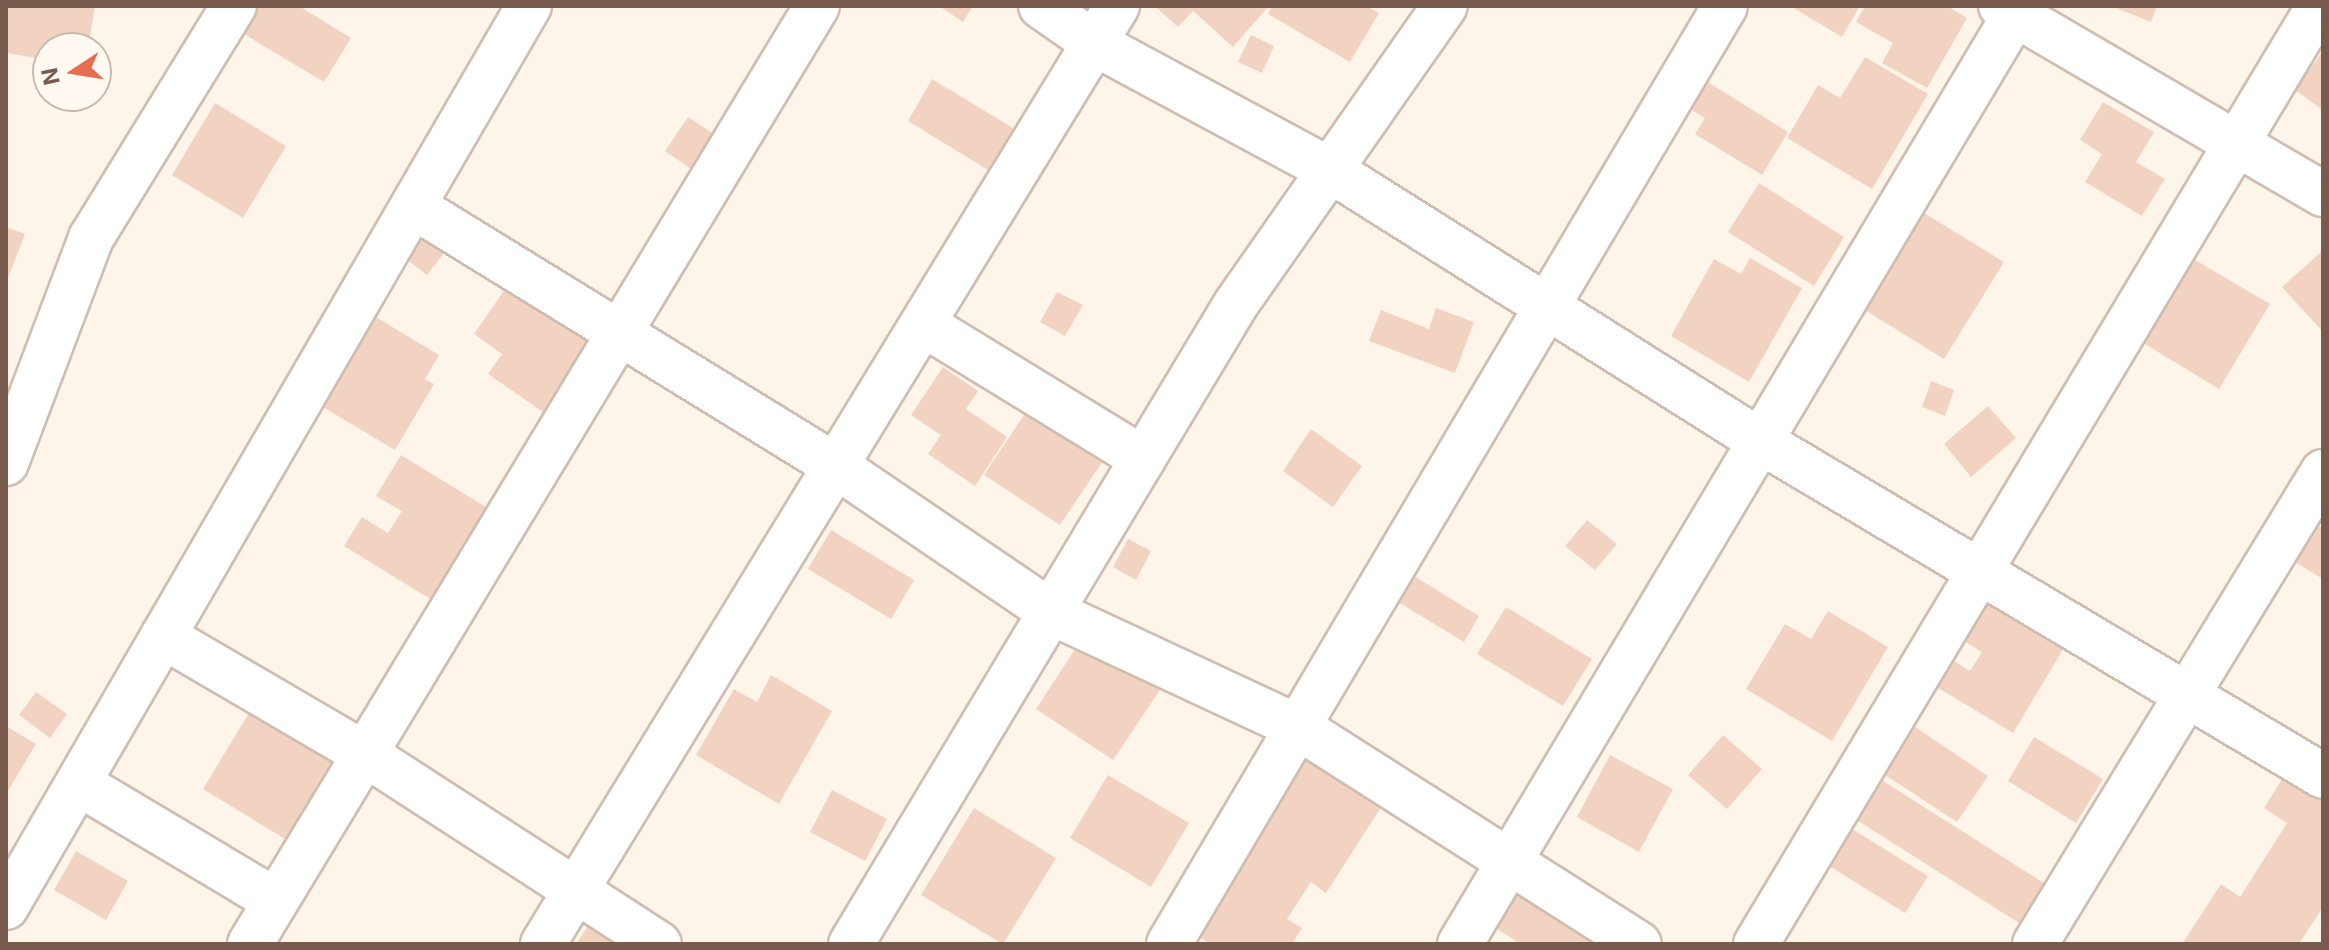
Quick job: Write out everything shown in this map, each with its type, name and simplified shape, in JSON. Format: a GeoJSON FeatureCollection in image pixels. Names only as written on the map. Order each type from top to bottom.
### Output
{"type":"FeatureCollection","features":[{"type":"Feature","properties":{"kind":"street"},"geometry":{"type":"LineString","coordinates":[[6,463],[91,238],[234,6]]}},
{"type":"Feature","properties":{"kind":"street"},"geometry":{"type":"LineString","coordinates":[[6,907],[529,6]]}},
{"type":"Feature","properties":{"kind":"street"},"geometry":{"type":"LineString","coordinates":[[250,944],[817,6]]}},
{"type":"Feature","properties":{"kind":"street"},"geometry":{"type":"LineString","coordinates":[[1041,6],[1094,43],[1335,173],[1549,304],[1760,441],[2323,776]]}},
{"type":"Feature","properties":{"kind":"street"},"geometry":{"type":"LineString","coordinates":[[543,944],[1117,6]]}},
{"type":"Feature","properties":{"kind":"street"},"geometry":{"type":"LineString","coordinates":[[851,944],[1236,304],[1335,173],[1445,6]]}},
{"type":"Feature","properties":{"kind":"street"},"geometry":{"type":"LineString","coordinates":[[1169,944],[1725,6]]}},
{"type":"Feature","properties":{"kind":"street"},"geometry":{"type":"LineString","coordinates":[[1756,944],[2241,146],[2319,6]]}},
{"type":"Feature","properties":{"kind":"street"},"geometry":{"type":"LineString","coordinates":[[1460,944],[1760,441],[2012,9],[2323,194]]}},
{"type":"Feature","properties":{"kind":"street"},"geometry":{"type":"LineString","coordinates":[[413,206],[836,466],[1051,612],[1298,727],[1510,859],[1639,944]]}},
{"type":"Feature","properties":{"kind":"street"},"geometry":{"type":"LineString","coordinates":[[923,324],[1143,459]]}},
{"type":"Feature","properties":{"kind":"street"},"geometry":{"type":"LineString","coordinates":[[2035,944],[2323,472]]}},
{"type":"Feature","properties":{"kind":"street"},"geometry":{"type":"LineString","coordinates":[[163,636],[365,754],[577,888],[659,944]]}},
{"type":"Feature","properties":{"kind":"street"},"geometry":{"type":"LineString","coordinates":[[78,783],[276,901]]}},
{"type":"Feature","properties":{"kind":"building"},"geometry":{"type":"Polygon","coordinates":[[[6,6],[95,6],[91,32],[32,32],[32,57],[6,53],[6,6]]]}},
{"type":"Feature","properties":{"kind":"building"},"geometry":{"type":"Polygon","coordinates":[[[257,6],[299,6],[351,38],[324,82],[242,33],[257,6]]]}},
{"type":"Feature","properties":{"kind":"building"},"geometry":{"type":"Polygon","coordinates":[[[939,6],[973,6],[963,22],[939,6]]]}},
{"type":"Feature","properties":{"kind":"building"},"geometry":{"type":"Polygon","coordinates":[[[1155,6],[1269,6],[1233,47],[1193,11],[1178,27],[1155,6]]]}},
{"type":"Feature","properties":{"kind":"building"},"geometry":{"type":"Polygon","coordinates":[[[1272,6],[1366,6],[1379,13],[1350,62],[1268,14],[1272,6]]]}},
{"type":"Feature","properties":{"kind":"building"},"geometry":{"type":"Polygon","coordinates":[[[1790,6],[1860,6],[1842,37],[1790,6]]]}},
{"type":"Feature","properties":{"kind":"building"},"geometry":{"type":"Polygon","coordinates":[[[1865,6],[1947,6],[1967,18],[1927,88],[1882,63],[1893,43],[1856,22],[1865,6]]]}},
{"type":"Feature","properties":{"kind":"building"},"geometry":{"type":"Polygon","coordinates":[[[2111,6],[2157,6],[2151,22],[2111,6]]]}},
{"type":"Feature","properties":{"kind":"building"},"geometry":{"type":"Polygon","coordinates":[[[1251,35],[1274,46],[1262,73],[1238,62],[1251,35]]]}},
{"type":"Feature","properties":{"kind":"building"},"geometry":{"type":"Polygon","coordinates":[[[2323,51],[2323,110],[2295,90],[2323,51]]]}},
{"type":"Feature","properties":{"kind":"building"},"geometry":{"type":"Polygon","coordinates":[[[1865,57],[1928,94],[1872,189],[1787,138],[1818,85],[1840,98],[1865,57]]]}},
{"type":"Feature","properties":{"kind":"building"},"geometry":{"type":"Polygon","coordinates":[[[1698,76],[1788,132],[1762,175],[1695,134],[1705,118],[1681,104],[1698,76]]]}},
{"type":"Feature","properties":{"kind":"building"},"geometry":{"type":"Polygon","coordinates":[[[932,79],[1018,131],[993,173],[908,121],[932,79]]]}},
{"type":"Feature","properties":{"kind":"building"},"geometry":{"type":"Polygon","coordinates":[[[2103,102],[2154,132],[2136,162],[2165,179],[2142,216],[2085,182],[2102,154],[2080,140],[2103,102]]]}},
{"type":"Feature","properties":{"kind":"building"},"geometry":{"type":"Polygon","coordinates":[[[215,103],[286,146],[243,218],[172,175],[215,103]]]}},
{"type":"Feature","properties":{"kind":"building"},"geometry":{"type":"Polygon","coordinates":[[[688,117],[717,136],[694,171],[665,151],[688,117]]]}},
{"type":"Feature","properties":{"kind":"building"},"geometry":{"type":"Polygon","coordinates":[[[1759,183],[1844,237],[1814,286],[1728,232],[1759,183]]]}},
{"type":"Feature","properties":{"kind":"building"},"geometry":{"type":"Polygon","coordinates":[[[1916,208],[2004,262],[1944,359],[1857,305],[1916,208]]]}},
{"type":"Feature","properties":{"kind":"building"},"geometry":{"type":"Polygon","coordinates":[[[436,211],[461,232],[427,275],[401,255],[436,211]]]}},
{"type":"Feature","properties":{"kind":"building"},"geometry":{"type":"Polygon","coordinates":[[[6,227],[25,234],[6,283],[6,227]]]}},
{"type":"Feature","properties":{"kind":"building"},"geometry":{"type":"Polygon","coordinates":[[[2321,252],[2323,254],[2323,332],[2282,287],[2321,252]]]}},
{"type":"Feature","properties":{"kind":"building"},"geometry":{"type":"Polygon","coordinates":[[[2190,257],[2270,304],[2219,389],[2140,341],[2190,257]]]}},
{"type":"Feature","properties":{"kind":"building"},"geometry":{"type":"Polygon","coordinates":[[[1750,258],[1802,288],[1749,382],[1671,336],[1714,259],[1741,274],[1750,258]]]}},
{"type":"Feature","properties":{"kind":"building"},"geometry":{"type":"Polygon","coordinates":[[[512,279],[594,337],[543,412],[488,374],[502,354],[474,334],[512,279]]]}},
{"type":"Feature","properties":{"kind":"building"},"geometry":{"type":"Polygon","coordinates":[[[1057,292],[1083,305],[1065,336],[1040,322],[1057,292]]]}},
{"type":"Feature","properties":{"kind":"building"},"geometry":{"type":"Polygon","coordinates":[[[1436,308],[1474,322],[1455,373],[1369,341],[1381,310],[1429,329],[1436,308]]]}},
{"type":"Feature","properties":{"kind":"building"},"geometry":{"type":"Polygon","coordinates":[[[369,313],[439,355],[425,379],[434,384],[395,450],[316,403],[369,313]]]}},
{"type":"Feature","properties":{"kind":"building"},"geometry":{"type":"Polygon","coordinates":[[[943,367],[978,391],[966,409],[1007,437],[975,486],[928,454],[941,435],[911,415],[943,367]]]}},
{"type":"Feature","properties":{"kind":"building"},"geometry":{"type":"Polygon","coordinates":[[[1931,381],[1954,390],[1945,416],[1922,407],[1931,381]]]}},
{"type":"Feature","properties":{"kind":"building"},"geometry":{"type":"Polygon","coordinates":[[[1045,383],[1121,434],[1060,525],[984,475],[1045,383]]]}},
{"type":"Feature","properties":{"kind":"building"},"geometry":{"type":"Polygon","coordinates":[[[1988,406],[2016,438],[1971,477],[1944,444],[1988,406]]]}},
{"type":"Feature","properties":{"kind":"building"},"geometry":{"type":"Polygon","coordinates":[[[1311,429],[1362,466],[1333,507],[1283,471],[1311,429]]]}},
{"type":"Feature","properties":{"kind":"building"},"geometry":{"type":"Polygon","coordinates":[[[401,455],[489,509],[432,600],[344,546],[362,517],[388,533],[402,511],[376,496],[401,455]]]}},
{"type":"Feature","properties":{"kind":"building"},"geometry":{"type":"Polygon","coordinates":[[[1587,520],[1617,544],[1595,570],[1565,546],[1587,520]]]}},
{"type":"Feature","properties":{"kind":"building"},"geometry":{"type":"Polygon","coordinates":[[[2315,524],[2323,529],[2323,579],[2293,561],[2315,524]]]}},
{"type":"Feature","properties":{"kind":"building"},"geometry":{"type":"Polygon","coordinates":[[[831,530],[914,580],[891,619],[808,569],[831,530]]]}},
{"type":"Feature","properties":{"kind":"building"},"geometry":{"type":"Polygon","coordinates":[[[1128,539],[1151,551],[1136,580],[1113,567],[1128,539]]]}},
{"type":"Feature","properties":{"kind":"building"},"geometry":{"type":"Polygon","coordinates":[[[1409,573],[1479,616],[1464,642],[1393,599],[1409,573]]]}},
{"type":"Feature","properties":{"kind":"building"},"geometry":{"type":"Polygon","coordinates":[[[1986,585],[2071,636],[2013,733],[1925,680],[1942,653],[1970,671],[1982,652],[1956,636],[1986,585]]]}},
{"type":"Feature","properties":{"kind":"building"},"geometry":{"type":"Polygon","coordinates":[[[1506,607],[1592,659],[1563,706],[1477,654],[1506,607]]]}},
{"type":"Feature","properties":{"kind":"building"},"geometry":{"type":"Polygon","coordinates":[[[1828,611],[1888,647],[1832,741],[1746,689],[1785,624],[1811,639],[1828,611]]]}},
{"type":"Feature","properties":{"kind":"building"},"geometry":{"type":"Polygon","coordinates":[[[1096,617],[1174,669],[1113,760],[1036,709],[1096,617]]]}},
{"type":"Feature","properties":{"kind":"building"},"geometry":{"type":"Polygon","coordinates":[[[771,675],[832,711],[779,804],[696,755],[734,689],[757,702],[771,675]]]}},
{"type":"Feature","properties":{"kind":"building"},"geometry":{"type":"Polygon","coordinates":[[[264,688],[346,737],[285,839],[203,789],[264,688]]]}},
{"type":"Feature","properties":{"kind":"building"},"geometry":{"type":"Polygon","coordinates":[[[36,692],[67,714],[50,738],[19,715],[36,692]]]}},
{"type":"Feature","properties":{"kind":"building"},"geometry":{"type":"Polygon","coordinates":[[[1911,724],[1988,776],[1957,822],[1879,771],[1911,724]]]}},
{"type":"Feature","properties":{"kind":"building"},"geometry":{"type":"Polygon","coordinates":[[[6,726],[36,744],[6,794],[6,726]]]}},
{"type":"Feature","properties":{"kind":"building"},"geometry":{"type":"Polygon","coordinates":[[[1723,735],[1762,769],[1727,809],[1688,775],[1723,735]]]}},
{"type":"Feature","properties":{"kind":"building"},"geometry":{"type":"Polygon","coordinates":[[[2034,737],[2103,779],[2076,823],[2008,781],[2034,737]]]}},
{"type":"Feature","properties":{"kind":"building"},"geometry":{"type":"Polygon","coordinates":[[[1307,739],[1391,792],[1326,893],[1311,882],[1287,919],[1302,928],[1292,944],[1210,944],[1187,929],[1307,739]]]}},
{"type":"Feature","properties":{"kind":"building"},"geometry":{"type":"Polygon","coordinates":[[[1610,755],[1673,789],[1639,852],[1577,817],[1610,755]]]}},
{"type":"Feature","properties":{"kind":"building"},"geometry":{"type":"Polygon","coordinates":[[[2294,760],[2323,778],[2323,907],[2299,944],[2182,944],[2221,884],[2240,897],[2287,823],[2264,808],[2294,760]]]}},
{"type":"Feature","properties":{"kind":"building"},"geometry":{"type":"Polygon","coordinates":[[[1108,775],[1189,823],[1151,887],[1070,838],[1108,775]]]}},
{"type":"Feature","properties":{"kind":"building"},"geometry":{"type":"Polygon","coordinates":[[[1877,777],[2044,883],[2019,923],[1852,817],[1877,777]]]}},
{"type":"Feature","properties":{"kind":"building"},"geometry":{"type":"Polygon","coordinates":[[[832,790],[887,819],[865,861],[810,832],[832,790]]]}},
{"type":"Feature","properties":{"kind":"building"},"geometry":{"type":"Polygon","coordinates":[[[974,808],[1056,858],[1003,944],[921,895],[974,808]]]}},
{"type":"Feature","properties":{"kind":"building"},"geometry":{"type":"Polygon","coordinates":[[[1844,824],[1928,876],[1905,913],[1821,861],[1844,824]]]}},
{"type":"Feature","properties":{"kind":"building"},"geometry":{"type":"Polygon","coordinates":[[[76,851],[128,881],[106,920],[54,890],[76,851]]]}},
{"type":"Feature","properties":{"kind":"building"},"geometry":{"type":"Polygon","coordinates":[[[1517,867],[1604,920],[1589,944],[1521,944],[1484,921],[1517,867]]]}},
{"type":"Feature","properties":{"kind":"building"},"geometry":{"type":"Polygon","coordinates":[[[608,896],[678,944],[576,944],[608,896]]]}}]}
